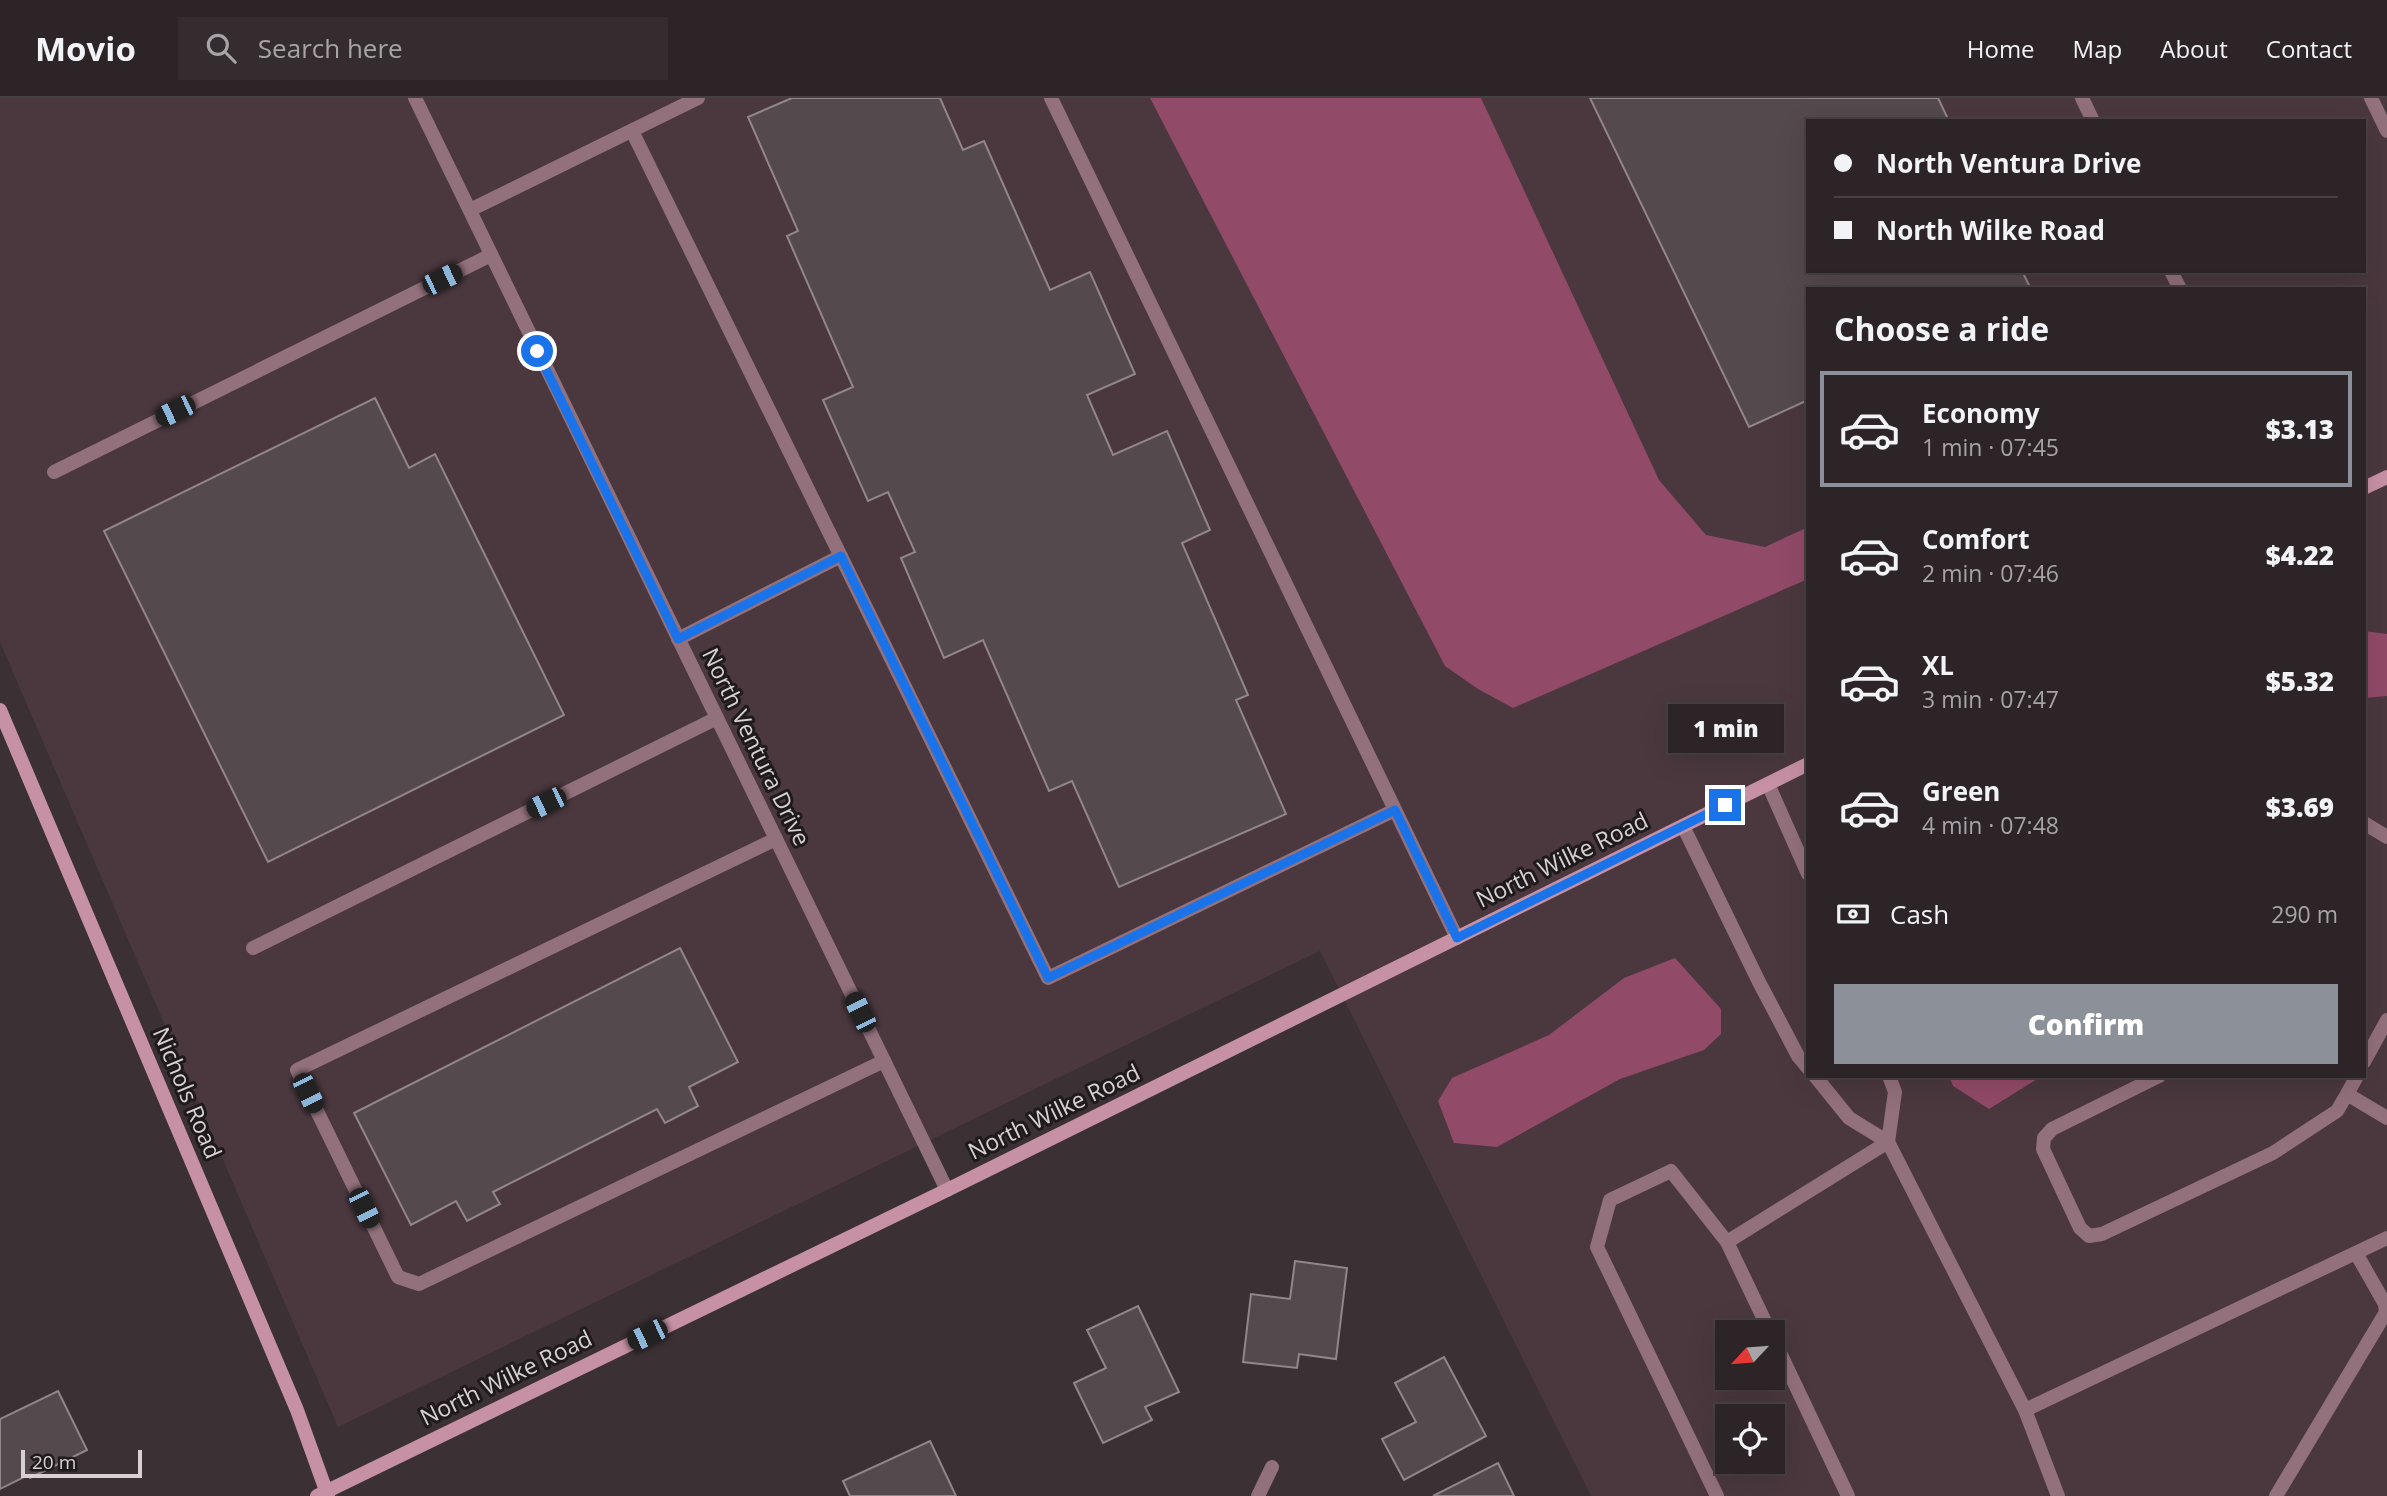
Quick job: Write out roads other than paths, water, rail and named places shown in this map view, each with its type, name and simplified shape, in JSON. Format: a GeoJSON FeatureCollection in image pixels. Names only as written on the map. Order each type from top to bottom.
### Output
{"type":"FeatureCollection","features":[{"type":"Feature","properties":{"kind":"street","name":"North Ventura Drive"},"geometry":{"type":"LineString","coordinates":[[415,98],[947,1190]]}},
{"type":"Feature","properties":{"kind":"street"},"geometry":{"type":"LineString","coordinates":[[470,210],[698,98]]}},
{"type":"Feature","properties":{"kind":"street"},"geometry":{"type":"LineString","coordinates":[[1051,98],[1457,938]]}},
{"type":"Feature","properties":{"kind":"street"},"geometry":{"type":"LineString","coordinates":[[2082,98],[2093,119]]}},
{"type":"Feature","properties":{"kind":"street"},"geometry":{"type":"LineString","coordinates":[[2371,98],[2387,131]]}},
{"type":"Feature","properties":{"kind":"street"},"geometry":{"type":"LineString","coordinates":[[632,131],[1048,978],[1395,810]]}},
{"type":"Feature","properties":{"kind":"street"},"geometry":{"type":"LineString","coordinates":[[54,472],[491,255]]}},
{"type":"Feature","properties":{"kind":"street"},"geometry":{"type":"LineString","coordinates":[[2366,487],[2387,477]]}},
{"type":"Feature","properties":{"kind":"street"},"geometry":{"type":"LineString","coordinates":[[678,639],[841,556]]}},
{"type":"Feature","properties":{"kind":"street","name":"Nichols Road"},"geometry":{"type":"LineString","coordinates":[[0,710],[297,1410],[324,1495]]}},
{"type":"Feature","properties":{"kind":"street"},"geometry":{"type":"LineString","coordinates":[[253,948],[717,718]]}},
{"type":"Feature","properties":{"kind":"street","name":"North Wilke Road"},"geometry":{"type":"LineString","coordinates":[[324,1495],[1806,765]]}},
{"type":"Feature","properties":{"kind":"street"},"geometry":{"type":"LineString","coordinates":[[1768,784],[1806,870]]}},
{"type":"Feature","properties":{"kind":"street"},"geometry":{"type":"LineString","coordinates":[[2366,824],[2387,837]]}},
{"type":"Feature","properties":{"kind":"street"},"geometry":{"type":"LineString","coordinates":[[1683,826],[1759,982],[1798,1056],[1806,1066]]}},
{"type":"Feature","properties":{"kind":"street"},"geometry":{"type":"LineString","coordinates":[[776,839],[297,1070],[398,1278],[419,1284],[884,1061]]}},
{"type":"Feature","properties":{"kind":"street"},"geometry":{"type":"LineString","coordinates":[[2366,1058],[2387,1020]]}},
{"type":"Feature","properties":{"kind":"street"},"geometry":{"type":"LineString","coordinates":[[1817,1078],[1849,1118],[1888,1142],[2025,1410],[2057,1496]]}},
{"type":"Feature","properties":{"kind":"street"},"geometry":{"type":"LineString","coordinates":[[1888,1142],[1895,1093],[1890,1078]]}},
{"type":"Feature","properties":{"kind":"street"},"geometry":{"type":"LineString","coordinates":[[2155,1078],[2052,1129],[2044,1138],[2043,1149],[2080,1228],[2089,1236],[2102,1234],[2273,1153],[2336,1111],[2356,1078]]}},
{"type":"Feature","properties":{"kind":"street"},"geometry":{"type":"LineString","coordinates":[[2347,1094],[2387,1118]]}},
{"type":"Feature","properties":{"kind":"street"},"geometry":{"type":"LineString","coordinates":[[1727,1242],[1888,1142]]}},
{"type":"Feature","properties":{"kind":"street"},"geometry":{"type":"LineString","coordinates":[[1717,1496],[1597,1247],[1610,1200],[1671,1171],[1727,1242],[1764,1320]]}},
{"type":"Feature","properties":{"kind":"street"},"geometry":{"type":"LineString","coordinates":[[2025,1410],[2387,1238]]}},
{"type":"Feature","properties":{"kind":"street"},"geometry":{"type":"LineString","coordinates":[[2276,1496],[2386,1312],[2385,1304],[2356,1253]]}},
{"type":"Feature","properties":{"kind":"street"},"geometry":{"type":"LineString","coordinates":[[1785,1363],[1848,1496]]}},
{"type":"Feature","properties":{"kind":"street"},"geometry":{"type":"LineString","coordinates":[[1258,1496],[1272,1467]]}}]}
